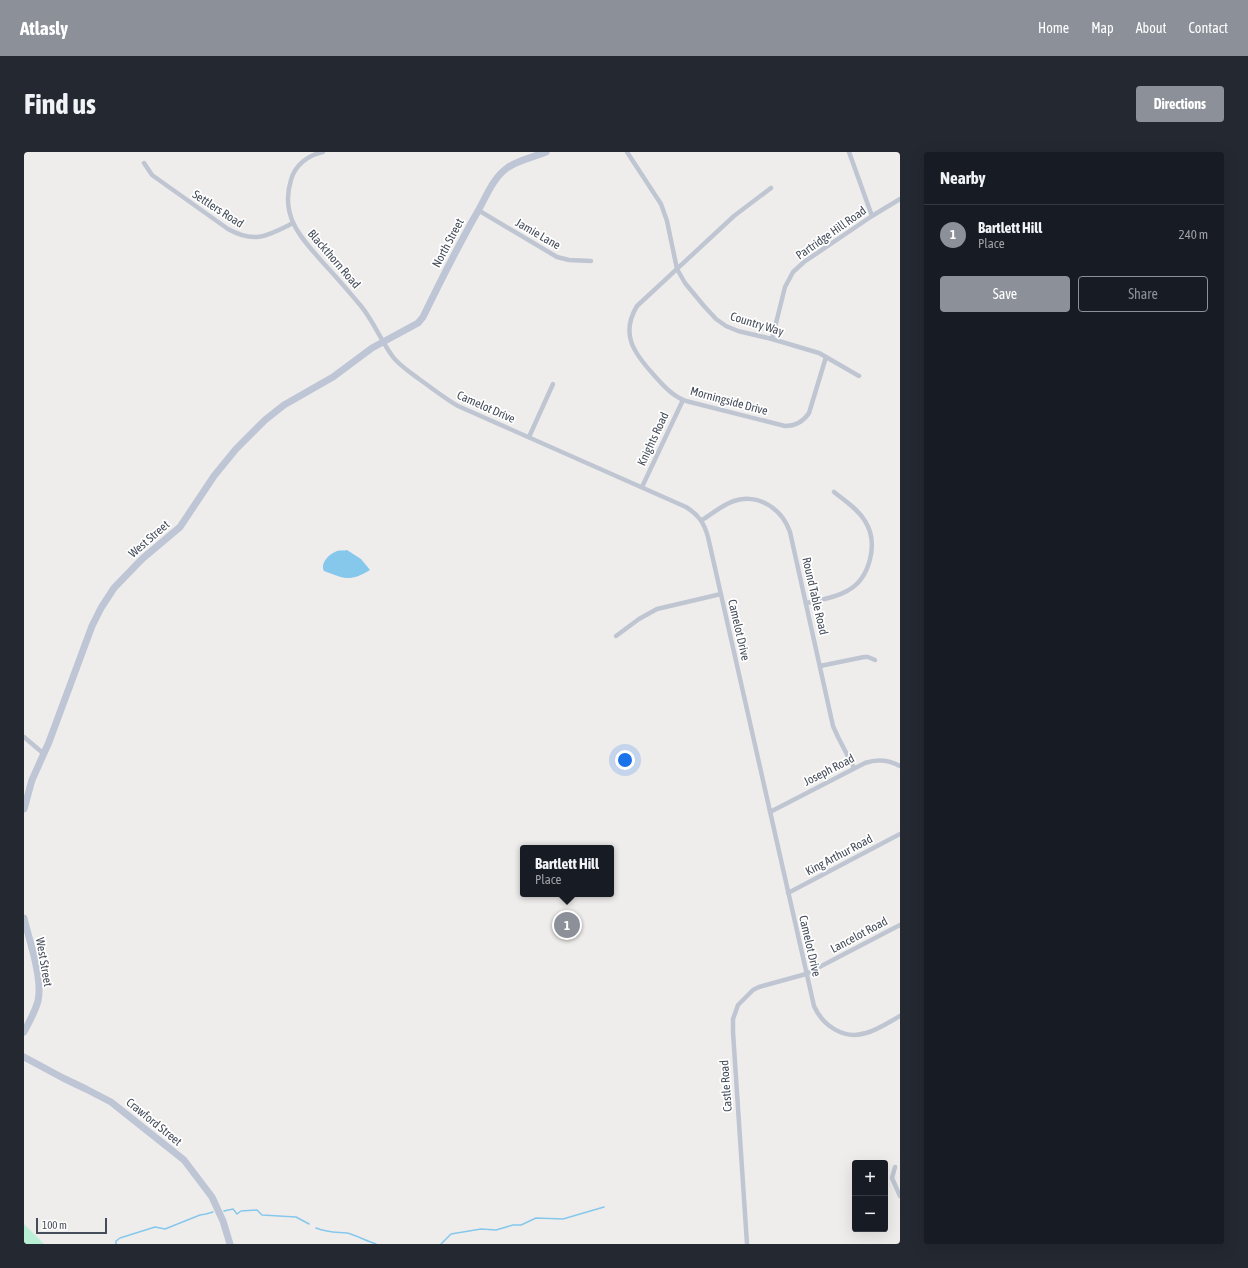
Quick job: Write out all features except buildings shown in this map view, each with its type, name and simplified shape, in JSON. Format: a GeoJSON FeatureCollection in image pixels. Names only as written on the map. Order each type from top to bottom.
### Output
{"type":"FeatureCollection","features":[{"type":"Feature","properties":{"kind":"street","name":"Blackthorn Road"},"geometry":{"type":"LineString","coordinates":[[323,152],[306,159],[297,167],[292,177],[288,191],[288,198],[293,223],[304,241],[366,312],[384,342]]}},
{"type":"Feature","properties":{"kind":"street","name":"North Street"},"geometry":{"type":"LineString","coordinates":[[372,348],[411,327],[423,317],[478,210],[495,181],[503,171],[519,162],[546,152]]}},
{"type":"Feature","properties":{"kind":"street","name":"Country Way"},"geometry":{"type":"LineString","coordinates":[[627,152],[661,204],[667,221],[677,269],[685,283],[704,306],[722,324],[738,331],[812,350],[859,376]]}},
{"type":"Feature","properties":{"kind":"street"},"geometry":{"type":"LineString","coordinates":[[849,152],[872,216]]}},
{"type":"Feature","properties":{"kind":"street","name":"Settlers Road"},"geometry":{"type":"LineString","coordinates":[[144,163],[152,175],[237,235],[245,237],[266,235],[293,223]]}},
{"type":"Feature","properties":{"kind":"street","name":"Morningside Drive"},"geometry":{"type":"LineString","coordinates":[[771,188],[734,216],[637,306],[629,331],[632,344],[638,356],[664,387],[677,397],[683,400],[779,426],[792,425],[802,421],[809,413],[826,357]]}},
{"type":"Feature","properties":{"kind":"street","name":"Partridge Hill Road"},"geometry":{"type":"LineString","coordinates":[[772,339],[785,286],[793,272],[804,262],[900,199]]}},
{"type":"Feature","properties":{"kind":"street","name":"Jamie Lane"},"geometry":{"type":"LineString","coordinates":[[478,210],[557,257],[569,260],[591,260]]}},
{"type":"Feature","properties":{"kind":"street","name":"Camelot Drive"},"geometry":{"type":"LineString","coordinates":[[384,342],[399,363],[450,401],[686,507],[702,520],[708,537],[806,974],[816,1011],[825,1023],[837,1031],[852,1034],[862,1034],[877,1029],[900,1016]]}},
{"type":"Feature","properties":{"kind":"street","name":"West Street"},"geometry":{"type":"LineString","coordinates":[[24,809],[32,780],[44,754],[92,626],[101,608],[114,588],[142,559],[180,527],[214,476],[254,430],[284,404],[333,377],[372,348]]}},
{"type":"Feature","properties":{"kind":"street"},"geometry":{"type":"LineString","coordinates":[[529,437],[553,384]]}},
{"type":"Feature","properties":{"kind":"street","name":"Knights Road"},"geometry":{"type":"LineString","coordinates":[[642,487],[683,400]]}},
{"type":"Feature","properties":{"kind":"street"},"geometry":{"type":"LineString","coordinates":[[806,603],[836,596],[849,591],[862,579],[868,565],[871,545],[867,525],[854,508],[834,492]]}},
{"type":"Feature","properties":{"kind":"street","name":"Round Table Road"},"geometry":{"type":"LineString","coordinates":[[702,520],[727,504],[741,500],[759,501],[774,508],[784,519],[790,532],[835,732],[854,768]]}},
{"type":"Feature","properties":{"kind":"street"},"geometry":{"type":"LineString","coordinates":[[616,636],[639,619],[657,609],[721,594]]}},
{"type":"Feature","properties":{"kind":"street"},"geometry":{"type":"LineString","coordinates":[[820,666],[864,657],[875,660]]}},
{"type":"Feature","properties":{"kind":"street"},"geometry":{"type":"LineString","coordinates":[[24,737],[44,754]]}},
{"type":"Feature","properties":{"kind":"street","name":"Joseph Road"},"geometry":{"type":"LineString","coordinates":[[770,812],[865,763],[877,761],[889,762],[900,766]]}},
{"type":"Feature","properties":{"kind":"street","name":"King Arthur Road"},"geometry":{"type":"LineString","coordinates":[[788,893],[900,834]]}},
{"type":"Feature","properties":{"kind":"street","name":"West Street"},"geometry":{"type":"LineString","coordinates":[[24,918],[38,976],[39,990],[36,1006],[24,1032]]}},
{"type":"Feature","properties":{"kind":"street","name":"Lancelot Road"},"geometry":{"type":"LineString","coordinates":[[806,974],[900,925]]}},
{"type":"Feature","properties":{"kind":"street","name":"Castle Road"},"geometry":{"type":"LineString","coordinates":[[747,1244],[732,1032],[733,1019],[738,1005],[753,990],[806,974]]}},
{"type":"Feature","properties":{"kind":"street","name":"Crawford Street"},"geometry":{"type":"LineString","coordinates":[[24,1057],[111,1102],[184,1160],[212,1197],[223,1221],[230,1244]]}},
{"type":"Feature","properties":{"kind":"street"},"geometry":{"type":"LineString","coordinates":[[895,1167],[892,1178],[900,1196]]}},
{"type":"Feature","properties":{"kind":"green space"},"geometry":{"type":"Polygon","coordinates":[[[24,1224],[44,1244],[24,1244],[24,1224]]]}},
{"type":"Feature","properties":{"kind":"water"},"geometry":{"type":"Polygon","coordinates":[[[347,550],[361,559],[370,570],[352,578],[337,576],[324,571],[324,562],[331,554],[337,551],[347,550]]]}},
{"type":"Feature","properties":{"kind":"waterway"},"geometry":{"type":"LineString","coordinates":[[441,1244],[451,1234],[481,1229],[496,1230],[513,1225],[521,1225],[536,1218],[563,1219],[604,1207]]}},
{"type":"Feature","properties":{"kind":"waterway"},"geometry":{"type":"LineString","coordinates":[[224,1211],[233,1209],[237,1214],[241,1211],[257,1210],[262,1215],[296,1217],[309,1224]]}},
{"type":"Feature","properties":{"kind":"waterway"},"geometry":{"type":"LineString","coordinates":[[116,1244],[116,1241],[120,1238],[155,1227],[165,1229],[200,1215],[213,1212]]}},
{"type":"Feature","properties":{"kind":"waterway"},"geometry":{"type":"LineString","coordinates":[[316,1228],[328,1232],[347,1233],[376,1244]]}},
{"type":"Feature","properties":{"kind":"place","name":"Bartlett Hill"},"geometry":{"type":"Point","coordinates":[567,925]}}]}
